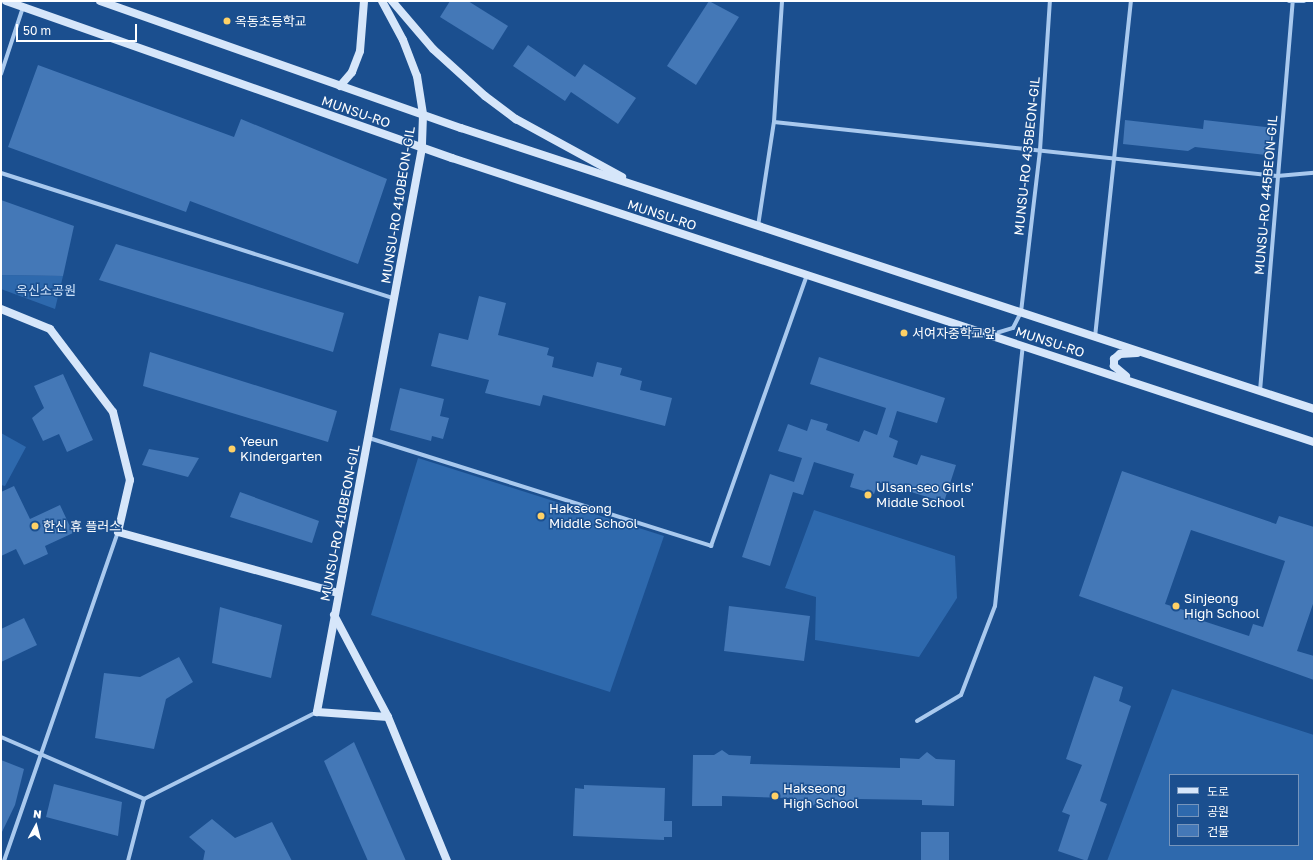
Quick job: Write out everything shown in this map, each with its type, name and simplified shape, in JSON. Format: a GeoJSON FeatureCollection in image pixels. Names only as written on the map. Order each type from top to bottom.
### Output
{"type":"FeatureCollection","features":[{"type":"Feature","properties":{"kind":"main road","name":"MUNSU-RO"},"geometry":{"type":"LineString","coordinates":[[6,1],[422,148],[1314,442]]}},
{"type":"Feature","properties":{"kind":"main road","name":"MUNSU-RO"},"geometry":{"type":"LineString","coordinates":[[100,1],[423,115],[1314,409]]}},
{"type":"Feature","properties":{"kind":"main road"},"geometry":{"type":"LineString","coordinates":[[340,86],[352,72],[360,51],[364,1]]}},
{"type":"Feature","properties":{"kind":"main road","name":"MUNSU-RO 410BEON-GIL"},"geometry":{"type":"LineString","coordinates":[[317,712],[422,148],[423,115],[417,76],[382,1]]}},
{"type":"Feature","properties":{"kind":"main road"},"geometry":{"type":"LineString","coordinates":[[392,1],[433,48],[485,96],[542,134],[642,188]]}},
{"type":"Feature","properties":{"kind":"main road"},"geometry":{"type":"LineString","coordinates":[[1,309],[50,329],[113,412],[130,480],[118,532],[338,593]]}},
{"type":"Feature","properties":{"kind":"main road"},"geometry":{"type":"LineString","coordinates":[[1146,386],[1119,372],[1114,359],[1129,352],[1157,357]]}},
{"type":"Feature","properties":{"kind":"main road"},"geometry":{"type":"LineString","coordinates":[[334,615],[388,717],[447,861]]}},
{"type":"Feature","properties":{"kind":"main road"},"geometry":{"type":"LineString","coordinates":[[317,712],[388,717]]}},
{"type":"Feature","properties":{"kind":"street"},"geometry":{"type":"LineString","coordinates":[[758,226],[774,122],[782,1]]}},
{"type":"Feature","properties":{"kind":"street","name":"MUNSU-RO 435BEON-GIL"},"geometry":{"type":"LineString","coordinates":[[1021,312],[1040,150],[1050,1]]}},
{"type":"Feature","properties":{"kind":"street"},"geometry":{"type":"LineString","coordinates":[[1095,337],[1131,1]]}},
{"type":"Feature","properties":{"kind":"street"},"geometry":{"type":"LineString","coordinates":[[1289,1],[1304,1]]}},
{"type":"Feature","properties":{"kind":"street","name":"MUNSU-RO 445BEON-GIL"},"geometry":{"type":"LineString","coordinates":[[1260,391],[1293,1]]}},
{"type":"Feature","properties":{"kind":"street"},"geometry":{"type":"LineString","coordinates":[[1,74],[23,7]]}},
{"type":"Feature","properties":{"kind":"street"},"geometry":{"type":"LineString","coordinates":[[774,122],[1277,176],[1314,173]]}},
{"type":"Feature","properties":{"kind":"street"},"geometry":{"type":"LineString","coordinates":[[1,173],[395,299]]}},
{"type":"Feature","properties":{"kind":"street"},"geometry":{"type":"LineString","coordinates":[[369,438],[711,546],[807,275]]}},
{"type":"Feature","properties":{"kind":"street"},"geometry":{"type":"LineString","coordinates":[[985,334],[1009,331],[1021,312]]}},
{"type":"Feature","properties":{"kind":"street"},"geometry":{"type":"LineString","coordinates":[[917,721],[961,696],[995,606],[1024,346]]}},
{"type":"Feature","properties":{"kind":"street"},"geometry":{"type":"LineString","coordinates":[[4,861],[39,752],[118,532]]}},
{"type":"Feature","properties":{"kind":"street"},"geometry":{"type":"LineString","coordinates":[[128,861],[144,799],[317,712]]}},
{"type":"Feature","properties":{"kind":"street"},"geometry":{"type":"LineString","coordinates":[[1,737],[39,752],[144,799]]}},
{"type":"Feature","properties":{"kind":"green space","name":"옥신소공원"},"geometry":{"type":"Polygon","coordinates":[[[1,275],[63,276],[55,309],[1,289],[1,275]]]}},
{"type":"Feature","properties":{"kind":"green space"},"geometry":{"type":"Polygon","coordinates":[[[1,433],[26,447],[5,486],[1,485],[1,433]]]}},
{"type":"Feature","properties":{"kind":"green space"},"geometry":{"type":"Polygon","coordinates":[[[418,458],[664,536],[610,692],[371,615],[418,458]]]}},
{"type":"Feature","properties":{"kind":"green space"},"geometry":{"type":"Polygon","coordinates":[[[814,510],[955,556],[957,598],[919,657],[815,640],[816,597],[785,588],[814,510]]]}},
{"type":"Feature","properties":{"kind":"green space"},"geometry":{"type":"Polygon","coordinates":[[[1172,689],[1314,735],[1314,861],[1107,861],[1172,689]]]}},
{"type":"Feature","properties":{"kind":"building"},"geometry":{"type":"Polygon","coordinates":[[[450,1],[468,1],[508,26],[493,50],[440,17],[450,1]]]}},
{"type":"Feature","properties":{"kind":"building"},"geometry":{"type":"Polygon","coordinates":[[[709,1],[739,17],[696,85],[667,66],[709,1]]]}},
{"type":"Feature","properties":{"kind":"building"},"geometry":{"type":"Polygon","coordinates":[[[528,45],[575,77],[584,64],[636,98],[618,124],[571,92],[565,101],[513,66],[528,45]]]}},
{"type":"Feature","properties":{"kind":"building"},"geometry":{"type":"Polygon","coordinates":[[[38,65],[234,137],[241,119],[387,179],[358,264],[190,201],[186,212],[8,147],[38,65]]]}},
{"type":"Feature","properties":{"kind":"building"},"geometry":{"type":"Polygon","coordinates":[[[1125,120],[1203,129],[1204,120],[1275,128],[1272,151],[1266,155],[1195,147],[1188,151],[1123,144],[1125,120]]]}},
{"type":"Feature","properties":{"kind":"building"},"geometry":{"type":"Polygon","coordinates":[[[1,200],[74,226],[63,276],[1,275],[1,200]]]}},
{"type":"Feature","properties":{"kind":"building"},"geometry":{"type":"Polygon","coordinates":[[[116,244],[344,313],[333,352],[99,280],[116,244]]]}},
{"type":"Feature","properties":{"kind":"building"},"geometry":{"type":"Polygon","coordinates":[[[479,296],[506,303],[498,335],[549,348],[547,355],[554,357],[552,367],[593,377],[597,362],[622,368],[620,375],[642,381],[640,390],[672,398],[665,426],[543,395],[540,406],[485,393],[489,380],[431,366],[439,333],[468,340],[479,296]]]}},
{"type":"Feature","properties":{"kind":"building"},"geometry":{"type":"Polygon","coordinates":[[[150,352],[337,411],[328,442],[143,386],[150,352]]]}},
{"type":"Feature","properties":{"kind":"building"},"geometry":{"type":"Polygon","coordinates":[[[819,357],[945,398],[937,423],[897,411],[889,437],[898,441],[893,457],[917,465],[921,455],[956,465],[944,502],[878,482],[874,494],[850,487],[854,474],[814,462],[803,495],[793,492],[770,566],[742,557],[770,474],[794,482],[802,458],[778,451],[788,424],[807,431],[811,419],[828,424],[826,430],[859,442],[864,430],[877,435],[886,408],[810,384],[819,357]]]}},
{"type":"Feature","properties":{"kind":"building"},"geometry":{"type":"Polygon","coordinates":[[[63,374],[93,440],[67,452],[59,434],[43,441],[32,418],[44,408],[34,386],[63,374]]]}},
{"type":"Feature","properties":{"kind":"building"},"geometry":{"type":"Polygon","coordinates":[[[400,388],[444,399],[440,416],[449,418],[443,439],[432,436],[431,441],[390,430],[400,388]]]}},
{"type":"Feature","properties":{"kind":"building"},"geometry":{"type":"Polygon","coordinates":[[[149,449],[199,458],[188,477],[142,465],[149,449]]]}},
{"type":"Feature","properties":{"kind":"building"},"geometry":{"type":"Polygon","coordinates":[[[1122,471],[1276,524],[1279,516],[1314,527],[1314,601],[1297,651],[1314,656],[1314,680],[1079,596],[1122,471]],[[1191,530],[1165,604],[1190,612],[1191,617],[1249,636],[1253,624],[1263,627],[1285,561],[1191,530]]]}},
{"type":"Feature","properties":{"kind":"building","name":"한신 휴 플러스"},"geometry":{"type":"Polygon","coordinates":[[[14,486],[30,519],[60,505],[73,533],[45,546],[48,554],[24,565],[16,549],[1,556],[1,492],[14,486]]]}},
{"type":"Feature","properties":{"kind":"building"},"geometry":{"type":"Polygon","coordinates":[[[240,492],[319,521],[312,543],[230,517],[240,492]]]}},
{"type":"Feature","properties":{"kind":"building"},"geometry":{"type":"Polygon","coordinates":[[[729,606],[810,616],[804,661],[724,651],[729,606]]]}},
{"type":"Feature","properties":{"kind":"building"},"geometry":{"type":"Polygon","coordinates":[[[220,607],[282,625],[271,678],[212,663],[220,607]]]}},
{"type":"Feature","properties":{"kind":"building"},"geometry":{"type":"Polygon","coordinates":[[[24,618],[37,645],[1,662],[1,629],[24,618]]]}},
{"type":"Feature","properties":{"kind":"building"},"geometry":{"type":"Polygon","coordinates":[[[179,657],[193,682],[166,699],[154,749],[95,738],[104,673],[140,677],[179,657]]]}},
{"type":"Feature","properties":{"kind":"building"},"geometry":{"type":"Polygon","coordinates":[[[1094,676],[1123,687],[1119,701],[1131,706],[1100,801],[1107,804],[1087,861],[1058,851],[1070,815],[1062,812],[1082,765],[1066,759],[1094,676]]]}},
{"type":"Feature","properties":{"kind":"building"},"geometry":{"type":"Polygon","coordinates":[[[354,742],[406,861],[368,861],[324,761],[354,742]]]}},
{"type":"Feature","properties":{"kind":"building"},"geometry":{"type":"Polygon","coordinates":[[[722,750],[729,755],[751,756],[750,764],[900,768],[900,758],[919,759],[927,752],[936,759],[955,760],[954,806],[922,805],[922,800],[858,799],[858,806],[790,805],[790,798],[722,796],[722,806],[692,806],[693,755],[714,755],[722,750]]]}},
{"type":"Feature","properties":{"kind":"building"},"geometry":{"type":"Polygon","coordinates":[[[1,760],[24,769],[15,805],[1,834],[1,760]]]}},
{"type":"Feature","properties":{"kind":"building"},"geometry":{"type":"Polygon","coordinates":[[[54,784],[122,802],[118,836],[46,817],[54,784]]]}},
{"type":"Feature","properties":{"kind":"building"},"geometry":{"type":"Polygon","coordinates":[[[584,785],[665,788],[664,821],[672,821],[672,837],[664,837],[664,840],[573,836],[575,788],[584,789],[584,785]]]}},
{"type":"Feature","properties":{"kind":"building"},"geometry":{"type":"Polygon","coordinates":[[[212,819],[235,838],[272,822],[292,861],[203,861],[205,851],[189,837],[212,819]]]}},
{"type":"Feature","properties":{"kind":"building"},"geometry":{"type":"Polygon","coordinates":[[[921,832],[949,832],[949,861],[921,861],[921,832]]]}},
{"type":"Feature","properties":{"kind":"place","name":"옥동초등학교"},"geometry":{"type":"Point","coordinates":[227,21]}},
{"type":"Feature","properties":{"kind":"place","name":"서여자중학교앞"},"geometry":{"type":"Point","coordinates":[904,333]}},
{"type":"Feature","properties":{"kind":"place","name":"Yeeun Kindergarten"},"geometry":{"type":"Point","coordinates":[232,449]}},
{"type":"Feature","properties":{"kind":"place","name":"Ulsan-seo Girls' Middle School"},"geometry":{"type":"Point","coordinates":[868,495]}},
{"type":"Feature","properties":{"kind":"place","name":"Hakseong Middle School"},"geometry":{"type":"Point","coordinates":[541,516]}},
{"type":"Feature","properties":{"kind":"place","name":"한신 휴 플러스"},"geometry":{"type":"Point","coordinates":[35,526]}},
{"type":"Feature","properties":{"kind":"place","name":"Sinjeong High School"},"geometry":{"type":"Point","coordinates":[1176,606]}},
{"type":"Feature","properties":{"kind":"place","name":"Hakseong High School"},"geometry":{"type":"Point","coordinates":[775,796]}}]}
